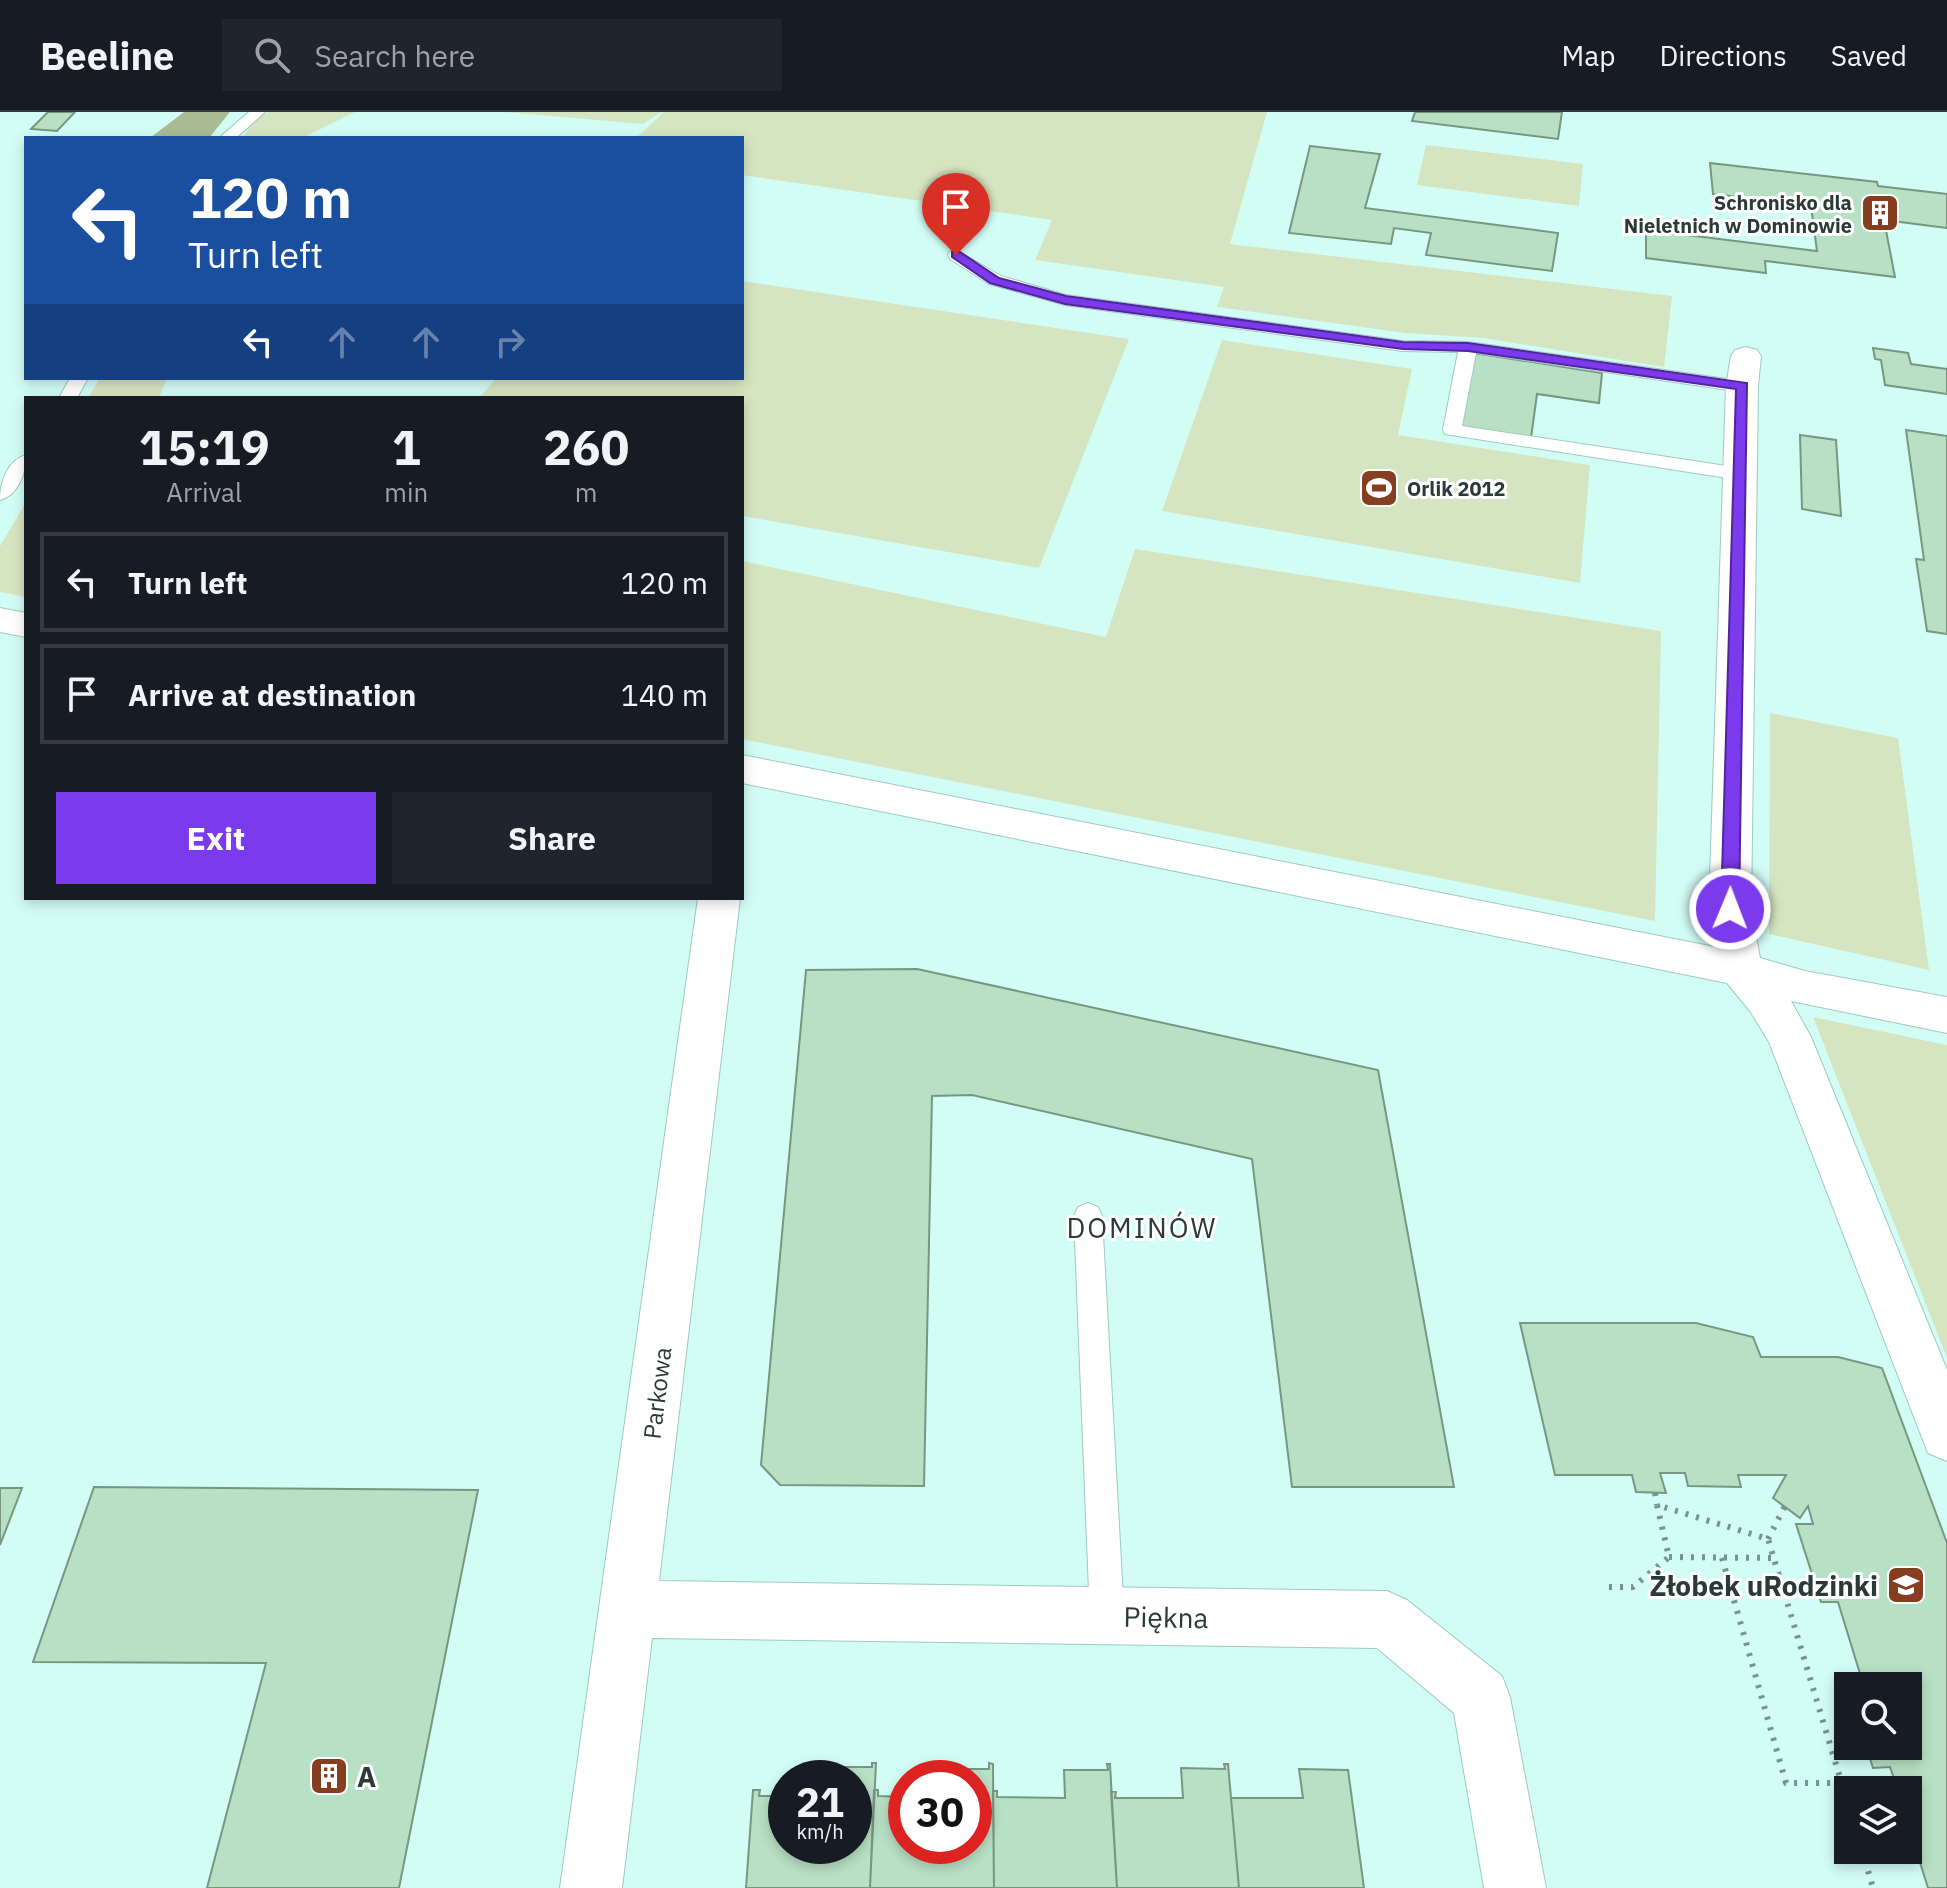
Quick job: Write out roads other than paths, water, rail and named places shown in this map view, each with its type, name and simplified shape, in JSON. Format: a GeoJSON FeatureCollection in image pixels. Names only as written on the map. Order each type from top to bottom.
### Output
{"type":"FeatureCollection","features":[{"type":"Feature","properties":{"kind":"street"},"geometry":{"type":"LineString","coordinates":[[1744,371],[1730,909],[1740,969],[1766,999],[1789,1037],[1947,1435]]}},
{"type":"Feature","properties":{"kind":"street"},"geometry":{"type":"LineString","coordinates":[[0,620],[24,625]]}},
{"type":"Feature","properties":{"kind":"street"},"geometry":{"type":"LineString","coordinates":[[744,769],[1740,969],[1805,988],[1947,1015]]}},
{"type":"Feature","properties":{"kind":"street","name":"Parkowa"},"geometry":{"type":"LineString","coordinates":[[591,1888],[630,1609],[719,900]]}},
{"type":"Feature","properties":{"kind":"street","name":"Piękna"},"geometry":{"type":"LineString","coordinates":[[630,1609],[1387,1620],[1481,1697],[1515,1888]]}},
{"type":"Feature","properties":{"kind":"lane"},"geometry":{"type":"LineString","coordinates":[[229,136],[258,112]]}},
{"type":"Feature","properties":{"kind":"lane"},"geometry":{"type":"LineString","coordinates":[[956,255],[995,280],[1065,300],[1403,346],[1468,347],[1744,371]]}},
{"type":"Feature","properties":{"kind":"lane"},"geometry":{"type":"LineString","coordinates":[[1468,347],[1452,430],[1740,474]]}},
{"type":"Feature","properties":{"kind":"lane"},"geometry":{"type":"LineString","coordinates":[[0,494],[24,464]]}},
{"type":"Feature","properties":{"kind":"lane"},"geometry":{"type":"LineString","coordinates":[[1088,1216],[1107,1616]]}},
{"type":"Feature","properties":{"kind":"place","name":"Schronisko dla Nieletnich w Dominowie"},"geometry":{"type":"Point","coordinates":[1880,213]}},
{"type":"Feature","properties":{"kind":"place","name":"Orlik 2012"},"geometry":{"type":"Point","coordinates":[1379,488]}},
{"type":"Feature","properties":{"kind":"place","name":"Żłobek uRodzinki"},"geometry":{"type":"Point","coordinates":[1906,1585]}},
{"type":"Feature","properties":{"kind":"place","name":"A"},"geometry":{"type":"Point","coordinates":[329,1776]}},
{"type":"Feature","properties":{"kind":"district","name":"DOMINÓW"},"geometry":{"type":"Point","coordinates":[1142,1227]}}]}
